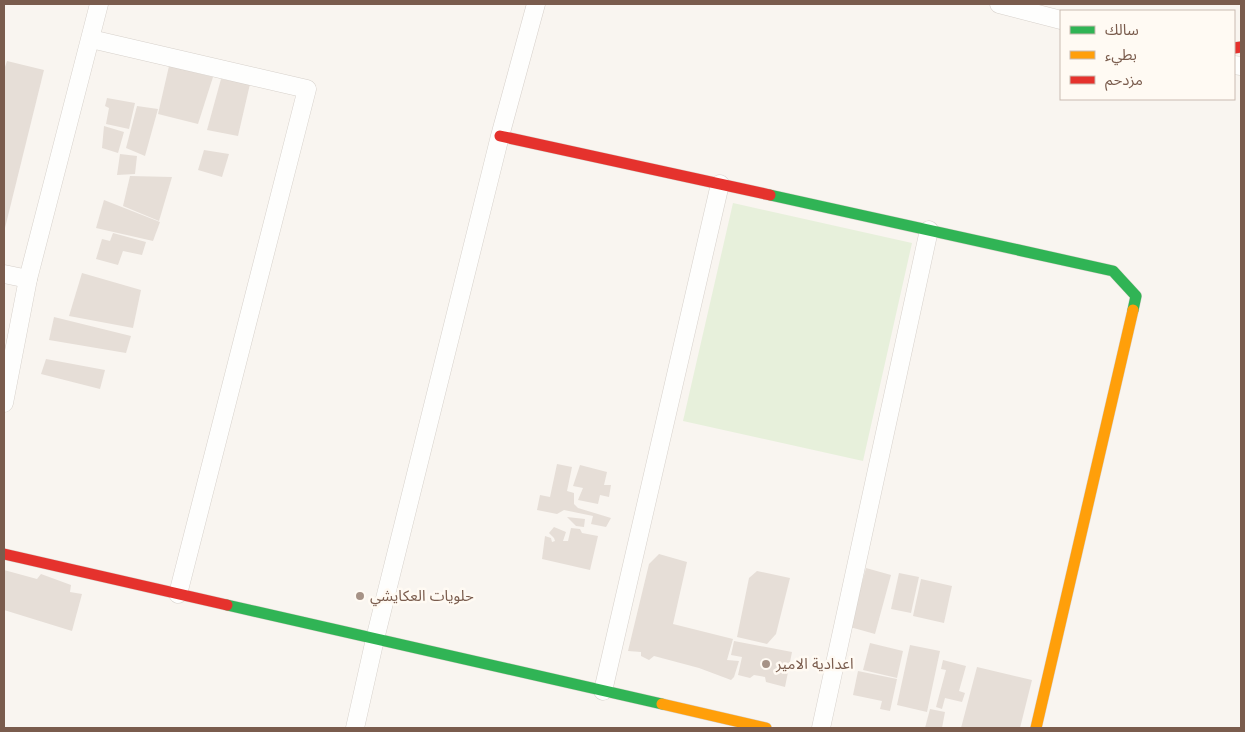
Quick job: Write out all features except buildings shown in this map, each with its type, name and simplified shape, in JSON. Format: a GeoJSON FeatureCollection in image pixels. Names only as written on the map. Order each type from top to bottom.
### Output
{"type":"FeatureCollection","features":[{"type":"Feature","properties":{"kind":"main road"},"geometry":{"type":"LineString","coordinates":[[500,136],[1113,271],[1136,296],[1036,728]]}},
{"type":"Feature","properties":{"kind":"main road"},"geometry":{"type":"LineString","coordinates":[[4,554],[766,728]]}},
{"type":"Feature","properties":{"kind":"street"},"geometry":{"type":"LineString","coordinates":[[4,403],[28,279],[99,4]]}},
{"type":"Feature","properties":{"kind":"street"},"geometry":{"type":"LineString","coordinates":[[355,728],[500,136],[536,4]]}},
{"type":"Feature","properties":{"kind":"street"},"geometry":{"type":"LineString","coordinates":[[999,4],[1060,20]]}},
{"type":"Feature","properties":{"kind":"street"},"geometry":{"type":"LineString","coordinates":[[91,39],[307,89],[178,594]]}},
{"type":"Feature","properties":{"kind":"street"},"geometry":{"type":"LineString","coordinates":[[603,691],[720,184]]}},
{"type":"Feature","properties":{"kind":"street"},"geometry":{"type":"LineString","coordinates":[[821,728],[929,230]]}},
{"type":"Feature","properties":{"kind":"street"},"geometry":{"type":"LineString","coordinates":[[4,274],[28,279]]}},
{"type":"Feature","properties":{"kind":"green space"},"geometry":{"type":"Polygon","coordinates":[[[733,203],[912,243],[863,461],[683,421],[733,203]]]}},
{"type":"Feature","properties":{"kind":"traffic: fast"},"geometry":{"type":"LineString","coordinates":[[770,195],[1113,271],[1136,296],[1133,310]]}},
{"type":"Feature","properties":{"kind":"traffic: fast"},"geometry":{"type":"LineString","coordinates":[[227,605],[662,704]]}},
{"type":"Feature","properties":{"kind":"traffic: slow"},"geometry":{"type":"LineString","coordinates":[[1036,728],[1133,310]]}},
{"type":"Feature","properties":{"kind":"traffic: slow"},"geometry":{"type":"LineString","coordinates":[[662,704],[766,728]]}},
{"type":"Feature","properties":{"kind":"traffic: jam"},"geometry":{"type":"LineString","coordinates":[[1235,48],[1241,47]]}},
{"type":"Feature","properties":{"kind":"traffic: jam"},"geometry":{"type":"LineString","coordinates":[[500,136],[770,195]]}},
{"type":"Feature","properties":{"kind":"traffic: jam"},"geometry":{"type":"LineString","coordinates":[[4,554],[227,605]]}},
{"type":"Feature","properties":{"kind":"place","name":"حلويات العكايشي"},"geometry":{"type":"Point","coordinates":[360,596]}},
{"type":"Feature","properties":{"kind":"place","name":"اعدادية الامير"},"geometry":{"type":"Point","coordinates":[766,664]}}]}
